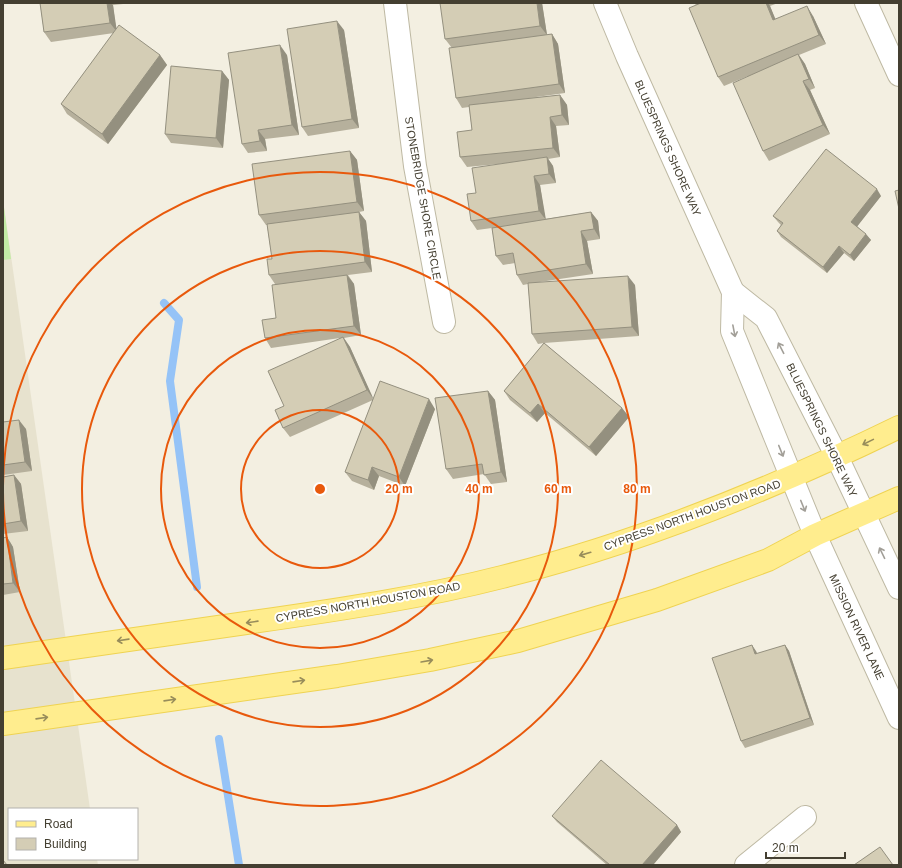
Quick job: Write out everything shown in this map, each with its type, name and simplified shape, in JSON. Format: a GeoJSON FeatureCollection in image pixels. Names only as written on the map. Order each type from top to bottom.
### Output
{"type":"FeatureCollection","features":[{"type":"Feature","properties":{"kind":"main road","name":"CYPRESS NORTH HOUSTON ROAD"},"geometry":{"type":"LineString","coordinates":[[3,658],[414,597],[502,577],[641,536],[792,477],[899,427]]}},
{"type":"Feature","properties":{"kind":"main road"},"geometry":{"type":"LineString","coordinates":[[3,724],[345,674],[430,660],[518,641],[611,614],[768,560],[815,535],[899,498]]}},
{"type":"Feature","properties":{"kind":"street","name":"STONEBRIDGE SHORE CIRCLE"},"geometry":{"type":"LineString","coordinates":[[395,3],[415,166],[444,322]]}},
{"type":"Feature","properties":{"kind":"street","name":"BLUESPRINGS SHORE WAY"},"geometry":{"type":"LineString","coordinates":[[605,3],[627,56],[733,292],[732,331],[815,535]]}},
{"type":"Feature","properties":{"kind":"street"},"geometry":{"type":"LineString","coordinates":[[866,3],[899,75]]}},
{"type":"Feature","properties":{"kind":"street","name":"BLUESPRINGS SHORE WAY"},"geometry":{"type":"LineString","coordinates":[[733,292],[766,318],[837,457],[863,515]]}},
{"type":"Feature","properties":{"kind":"street"},"geometry":{"type":"LineString","coordinates":[[863,515],[899,588]]}},
{"type":"Feature","properties":{"kind":"street","name":"MISSION RIVER LANE"},"geometry":{"type":"LineString","coordinates":[[815,535],[899,718]]}},
{"type":"Feature","properties":{"kind":"street"},"geometry":{"type":"LineString","coordinates":[[746,865],[804,817]]}},
{"type":"Feature","properties":{"kind":"shaded area"},"geometry":{"type":"Polygon","coordinates":[[[3,200],[90,808],[8,808],[8,860],[97,860],[98,865],[3,865],[3,200]]]}},
{"type":"Feature","properties":{"kind":"green space"},"geometry":{"type":"Polygon","coordinates":[[[3,200],[11,259],[3,260],[3,200]]]}},
{"type":"Feature","properties":{"kind":"building"},"geometry":{"type":"Polygon","coordinates":[[[40,3],[107,3],[110,23],[44,32],[40,3]]]}},
{"type":"Feature","properties":{"kind":"building"},"geometry":{"type":"Polygon","coordinates":[[[440,3],[537,3],[540,26],[445,39],[440,3]]]}},
{"type":"Feature","properties":{"kind":"building"},"geometry":{"type":"Polygon","coordinates":[[[701,3],[766,3],[773,20],[807,6],[819,35],[718,77],[689,8],[701,3]]]}},
{"type":"Feature","properties":{"kind":"building"},"geometry":{"type":"Polygon","coordinates":[[[337,21],[352,119],[302,127],[287,29],[337,21]]]}},
{"type":"Feature","properties":{"kind":"building"},"geometry":{"type":"Polygon","coordinates":[[[119,25],[160,55],[102,134],[61,104],[119,25]]]}},
{"type":"Feature","properties":{"kind":"building"},"geometry":{"type":"Polygon","coordinates":[[[552,34],[559,84],[456,98],[449,48],[552,34]]]}},
{"type":"Feature","properties":{"kind":"building"},"geometry":{"type":"Polygon","coordinates":[[[280,45],[292,125],[258,130],[260,141],[242,144],[228,53],[280,45]]]}},
{"type":"Feature","properties":{"kind":"building"},"geometry":{"type":"Polygon","coordinates":[[[798,54],[809,79],[803,81],[823,125],[763,151],[733,83],[798,54]]]}},
{"type":"Feature","properties":{"kind":"building"},"geometry":{"type":"Polygon","coordinates":[[[171,66],[222,71],[216,138],[165,134],[171,66]]]}},
{"type":"Feature","properties":{"kind":"building"},"geometry":{"type":"Polygon","coordinates":[[[560,95],[562,115],[550,117],[553,148],[460,157],[457,132],[472,130],[469,105],[560,95]]]}},
{"type":"Feature","properties":{"kind":"building"},"geometry":{"type":"Polygon","coordinates":[[[826,149],[877,189],[851,222],[866,234],[850,255],[839,246],[823,267],[777,231],[783,223],[773,216],[826,149]]]}},
{"type":"Feature","properties":{"kind":"building"},"geometry":{"type":"Polygon","coordinates":[[[350,151],[357,202],[259,215],[252,164],[350,151]]]}},
{"type":"Feature","properties":{"kind":"building"},"geometry":{"type":"Polygon","coordinates":[[[547,157],[549,174],[534,176],[539,211],[471,221],[467,194],[476,193],[472,168],[547,157]]]}},
{"type":"Feature","properties":{"kind":"building"},"geometry":{"type":"Polygon","coordinates":[[[899,190],[899,209],[895,191],[899,190]]]}},
{"type":"Feature","properties":{"kind":"building"},"geometry":{"type":"Polygon","coordinates":[[[359,212],[365,262],[269,275],[267,259],[272,259],[267,224],[359,212]]]}},
{"type":"Feature","properties":{"kind":"building"},"geometry":{"type":"Polygon","coordinates":[[[591,212],[594,229],[581,231],[586,264],[517,275],[513,253],[496,256],[492,228],[591,212]]]}},
{"type":"Feature","properties":{"kind":"building"},"geometry":{"type":"Polygon","coordinates":[[[347,275],[354,326],[265,338],[262,320],[276,318],[272,285],[347,275]]]}},
{"type":"Feature","properties":{"kind":"building"},"geometry":{"type":"Polygon","coordinates":[[[628,276],[632,327],[532,334],[528,283],[628,276]]]}},
{"type":"Feature","properties":{"kind":"building"},"geometry":{"type":"Polygon","coordinates":[[[343,337],[367,390],[283,428],[275,410],[284,406],[268,371],[343,337]]]}},
{"type":"Feature","properties":{"kind":"building"},"geometry":{"type":"Polygon","coordinates":[[[544,343],[622,408],[589,447],[538,404],[530,413],[504,391],[544,343]]]}},
{"type":"Feature","properties":{"kind":"building"},"geometry":{"type":"Polygon","coordinates":[[[380,381],[429,399],[399,477],[372,467],[368,480],[345,472],[380,381]]]}},
{"type":"Feature","properties":{"kind":"building"},"geometry":{"type":"Polygon","coordinates":[[[488,391],[501,472],[484,475],[482,464],[446,469],[435,398],[488,391]]]}},
{"type":"Feature","properties":{"kind":"building"},"geometry":{"type":"Polygon","coordinates":[[[19,420],[25,462],[3,465],[3,422],[19,420]]]}},
{"type":"Feature","properties":{"kind":"building"},"geometry":{"type":"Polygon","coordinates":[[[14,475],[21,521],[3,524],[3,477],[14,475]]]}},
{"type":"Feature","properties":{"kind":"building"},"geometry":{"type":"Polygon","coordinates":[[[7,537],[13,583],[3,584],[3,538],[7,537]]]}},
{"type":"Feature","properties":{"kind":"building"},"geometry":{"type":"Polygon","coordinates":[[[752,645],[755,654],[785,645],[810,718],[741,741],[712,658],[752,645]]]}},
{"type":"Feature","properties":{"kind":"building"},"geometry":{"type":"Polygon","coordinates":[[[601,760],[677,825],[642,865],[610,865],[552,816],[601,760]]]}},
{"type":"Feature","properties":{"kind":"building"},"geometry":{"type":"Polygon","coordinates":[[[880,847],[893,865],[854,865],[880,847]]]}},
{"type":"Feature","properties":{"kind":"waterway"},"geometry":{"type":"LineString","coordinates":[[164,303],[179,320],[170,381],[197,587]]}},
{"type":"Feature","properties":{"kind":"waterway"},"geometry":{"type":"LineString","coordinates":[[219,739],[239,865]]}}]}
